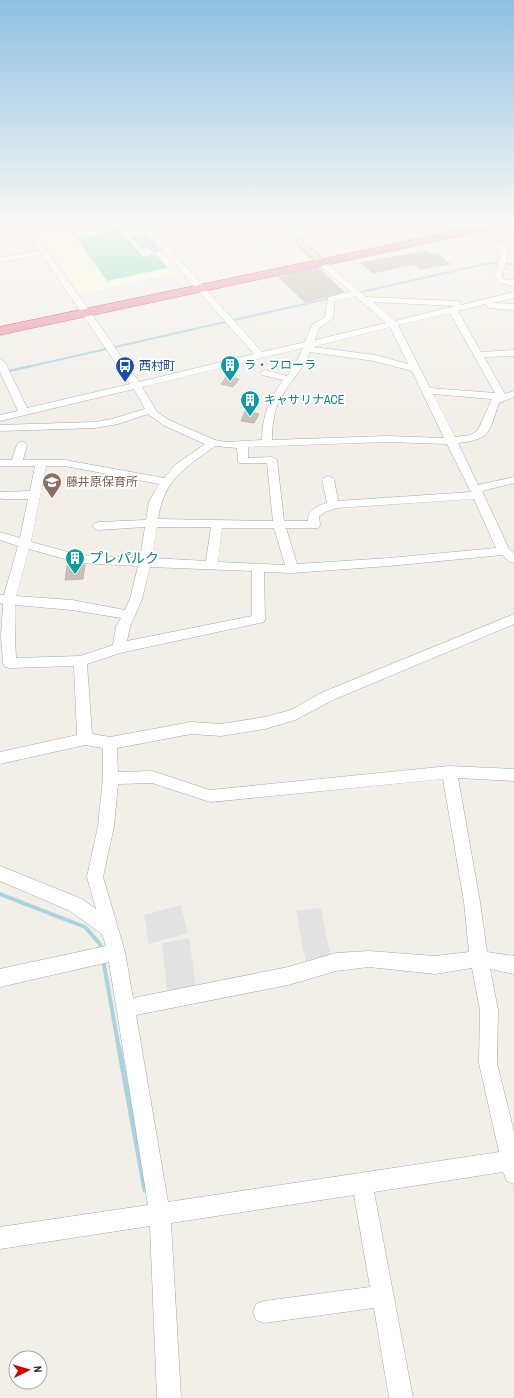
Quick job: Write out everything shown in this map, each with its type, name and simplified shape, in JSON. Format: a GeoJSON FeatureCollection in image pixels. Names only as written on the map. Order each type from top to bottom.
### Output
{"type":"FeatureCollection","features":[{"type":"Feature","properties":{"kind":"highway"},"geometry":{"type":"LineString","coordinates":[[0,330],[194,289]]}},
{"type":"Feature","properties":{"kind":"street"},"geometry":{"type":"LineString","coordinates":[[70,289],[136,386],[153,414],[167,423],[213,444],[387,439],[451,441],[474,438],[483,432],[495,401],[502,397],[514,394]]}},
{"type":"Feature","properties":{"kind":"street"},"geometry":{"type":"LineString","coordinates":[[201,289],[260,356]]}},
{"type":"Feature","properties":{"kind":"street"},"geometry":{"type":"LineString","coordinates":[[352,289],[393,324],[414,369],[427,391],[477,492],[504,551],[514,559]]}},
{"type":"Feature","properties":{"kind":"street"},"geometry":{"type":"LineString","coordinates":[[0,418],[260,356],[308,347],[359,332],[514,295]]}},
{"type":"Feature","properties":{"kind":"street"},"geometry":{"type":"LineString","coordinates":[[267,443],[271,408],[298,367],[308,347],[315,327],[329,318],[331,299],[360,296],[514,307]]}},
{"type":"Feature","properties":{"kind":"street"},"geometry":{"type":"LineString","coordinates":[[453,310],[502,397]]}},
{"type":"Feature","properties":{"kind":"street"},"geometry":{"type":"LineString","coordinates":[[348,358],[359,332]]}},
{"type":"Feature","properties":{"kind":"street"},"geometry":{"type":"LineString","coordinates":[[308,347],[348,358],[387,361],[414,369]]}},
{"type":"Feature","properties":{"kind":"street"},"geometry":{"type":"LineString","coordinates":[[478,355],[514,353]]}},
{"type":"Feature","properties":{"kind":"street"},"geometry":{"type":"LineString","coordinates":[[3,369],[24,412]]}},
{"type":"Feature","properties":{"kind":"street"},"geometry":{"type":"LineString","coordinates":[[265,373],[289,379]]}},
{"type":"Feature","properties":{"kind":"street"},"geometry":{"type":"LineString","coordinates":[[427,391],[502,397]]}},
{"type":"Feature","properties":{"kind":"street"},"geometry":{"type":"LineString","coordinates":[[0,428],[95,425],[114,422],[151,410]]}},
{"type":"Feature","properties":{"kind":"street"},"geometry":{"type":"LineString","coordinates":[[17,463],[22,444]]}},
{"type":"Feature","properties":{"kind":"street"},"geometry":{"type":"LineString","coordinates":[[119,648],[123,628],[136,599],[145,562],[156,502],[165,482],[179,467],[213,444]]}},
{"type":"Feature","properties":{"kind":"street"},"geometry":{"type":"LineString","coordinates":[[242,444],[243,460],[272,460],[279,524],[292,569]]}},
{"type":"Feature","properties":{"kind":"street"},"geometry":{"type":"LineString","coordinates":[[0,463],[65,463],[165,482]]}},
{"type":"Feature","properties":{"kind":"street"},"geometry":{"type":"LineString","coordinates":[[41,463],[25,543],[4,599],[10,663],[80,661],[119,648],[259,619],[258,567]]}},
{"type":"Feature","properties":{"kind":"street"},"geometry":{"type":"LineString","coordinates":[[328,479],[333,506]]}},
{"type":"Feature","properties":{"kind":"street"},"geometry":{"type":"LineString","coordinates":[[99,526],[152,523],[279,524],[314,526],[313,515],[319,509],[350,503],[477,492],[514,480]]}},
{"type":"Feature","properties":{"kind":"street"},"geometry":{"type":"LineString","coordinates":[[2,495],[35,495]]}},
{"type":"Feature","properties":{"kind":"street"},"geometry":{"type":"LineString","coordinates":[[212,565],[217,524]]}},
{"type":"Feature","properties":{"kind":"street"},"geometry":{"type":"LineString","coordinates":[[0,536],[64,556],[79,559],[292,569],[389,562],[504,551]]}},
{"type":"Feature","properties":{"kind":"street"},"geometry":{"type":"LineString","coordinates":[[4,599],[72,605],[128,615]]}},
{"type":"Feature","properties":{"kind":"street"},"geometry":{"type":"LineString","coordinates":[[0,758],[85,739],[110,743],[191,728],[231,729],[265,723],[295,714],[328,696],[514,619]]}},
{"type":"Feature","properties":{"kind":"street"},"geometry":{"type":"LineString","coordinates":[[80,661],[85,739]]}},
{"type":"Feature","properties":{"kind":"street"},"geometry":{"type":"LineString","coordinates":[[110,743],[111,778],[106,826],[94,877],[116,952],[160,1214],[169,1398]]}},
{"type":"Feature","properties":{"kind":"street"},"geometry":{"type":"LineString","coordinates":[[111,778],[152,777],[210,796],[449,772],[514,775]]}},
{"type":"Feature","properties":{"kind":"street"},"geometry":{"type":"LineString","coordinates":[[0,1238],[362,1184],[513,1165],[488,1063],[489,1010],[479,959],[471,894],[449,772]]}},
{"type":"Feature","properties":{"kind":"street"},"geometry":{"type":"LineString","coordinates":[[0,873],[76,905],[109,929]]}},
{"type":"Feature","properties":{"kind":"street"},"geometry":{"type":"LineString","coordinates":[[0,978],[116,952]]}},
{"type":"Feature","properties":{"kind":"street"},"geometry":{"type":"LineString","coordinates":[[126,1008],[288,976],[336,962],[370,959],[435,965],[479,959],[514,965]]}},
{"type":"Feature","properties":{"kind":"street"},"geometry":{"type":"LineString","coordinates":[[362,1184],[401,1398]]}},
{"type":"Feature","properties":{"kind":"street"},"geometry":{"type":"LineString","coordinates":[[264,1312],[383,1296]]}},
{"type":"Feature","properties":{"kind":"shaded area"},"geometry":{"type":"Polygon","coordinates":[[[75,289],[101,289],[78,294],[75,289]]]}},
{"type":"Feature","properties":{"kind":"shaded area"},"geometry":{"type":"Polygon","coordinates":[[[181,905],[188,933],[149,944],[144,915],[181,905]]]}},
{"type":"Feature","properties":{"kind":"shaded area"},"geometry":{"type":"Polygon","coordinates":[[[321,908],[331,959],[306,963],[296,911],[321,908]]]}},
{"type":"Feature","properties":{"kind":"shaded area"},"geometry":{"type":"Polygon","coordinates":[[[189,938],[196,986],[167,991],[162,943],[189,938]]]}},
{"type":"Feature","properties":{"kind":"building"},"geometry":{"type":"Polygon","coordinates":[[[292,289],[341,289],[344,292],[305,302],[292,289]]]}},
{"type":"Feature","properties":{"kind":"building","name":"ラ・フローラ"},"geometry":{"type":"Polygon","coordinates":[[[226,377],[239,379],[233,387],[221,384],[226,377]]]}},
{"type":"Feature","properties":{"kind":"building","name":"キャサリナACE"},"geometry":{"type":"Polygon","coordinates":[[[245,411],[259,414],[254,423],[241,421],[245,411]]]}},
{"type":"Feature","properties":{"kind":"building","name":"プレパルク"},"geometry":{"type":"Polygon","coordinates":[[[85,565],[83,579],[65,580],[67,566],[85,565]]]}},
{"type":"Feature","properties":{"kind":"waterway"},"geometry":{"type":"LineString","coordinates":[[357,293],[374,289]]}},
{"type":"Feature","properties":{"kind":"waterway"},"geometry":{"type":"LineString","coordinates":[[27,367],[331,298]]}},
{"type":"Feature","properties":{"kind":"waterway"},"geometry":{"type":"LineString","coordinates":[[0,373],[31,366]]}},
{"type":"Feature","properties":{"kind":"waterway"},"geometry":{"type":"LineString","coordinates":[[0,894],[85,927],[100,944],[101,951]]}},
{"type":"Feature","properties":{"kind":"waterway"},"geometry":{"type":"LineString","coordinates":[[103,959],[119,1049]]}},
{"type":"Feature","properties":{"kind":"waterway"},"geometry":{"type":"LineString","coordinates":[[119,1048],[145,1190]]}},
{"type":"Feature","properties":{"kind":"place","name":"ラ・フローラ"},"geometry":{"type":"Point","coordinates":[230,382]}},
{"type":"Feature","properties":{"kind":"place","name":"西村町"},"geometry":{"type":"Point","coordinates":[125,383]}},
{"type":"Feature","properties":{"kind":"place","name":"キャサリナACE"},"geometry":{"type":"Point","coordinates":[250,417]}},
{"type":"Feature","properties":{"kind":"place","name":"藤井原保育所"},"geometry":{"type":"Point","coordinates":[52,499]}},
{"type":"Feature","properties":{"kind":"place","name":"プレパルク"},"geometry":{"type":"Point","coordinates":[75,575]}}]}
